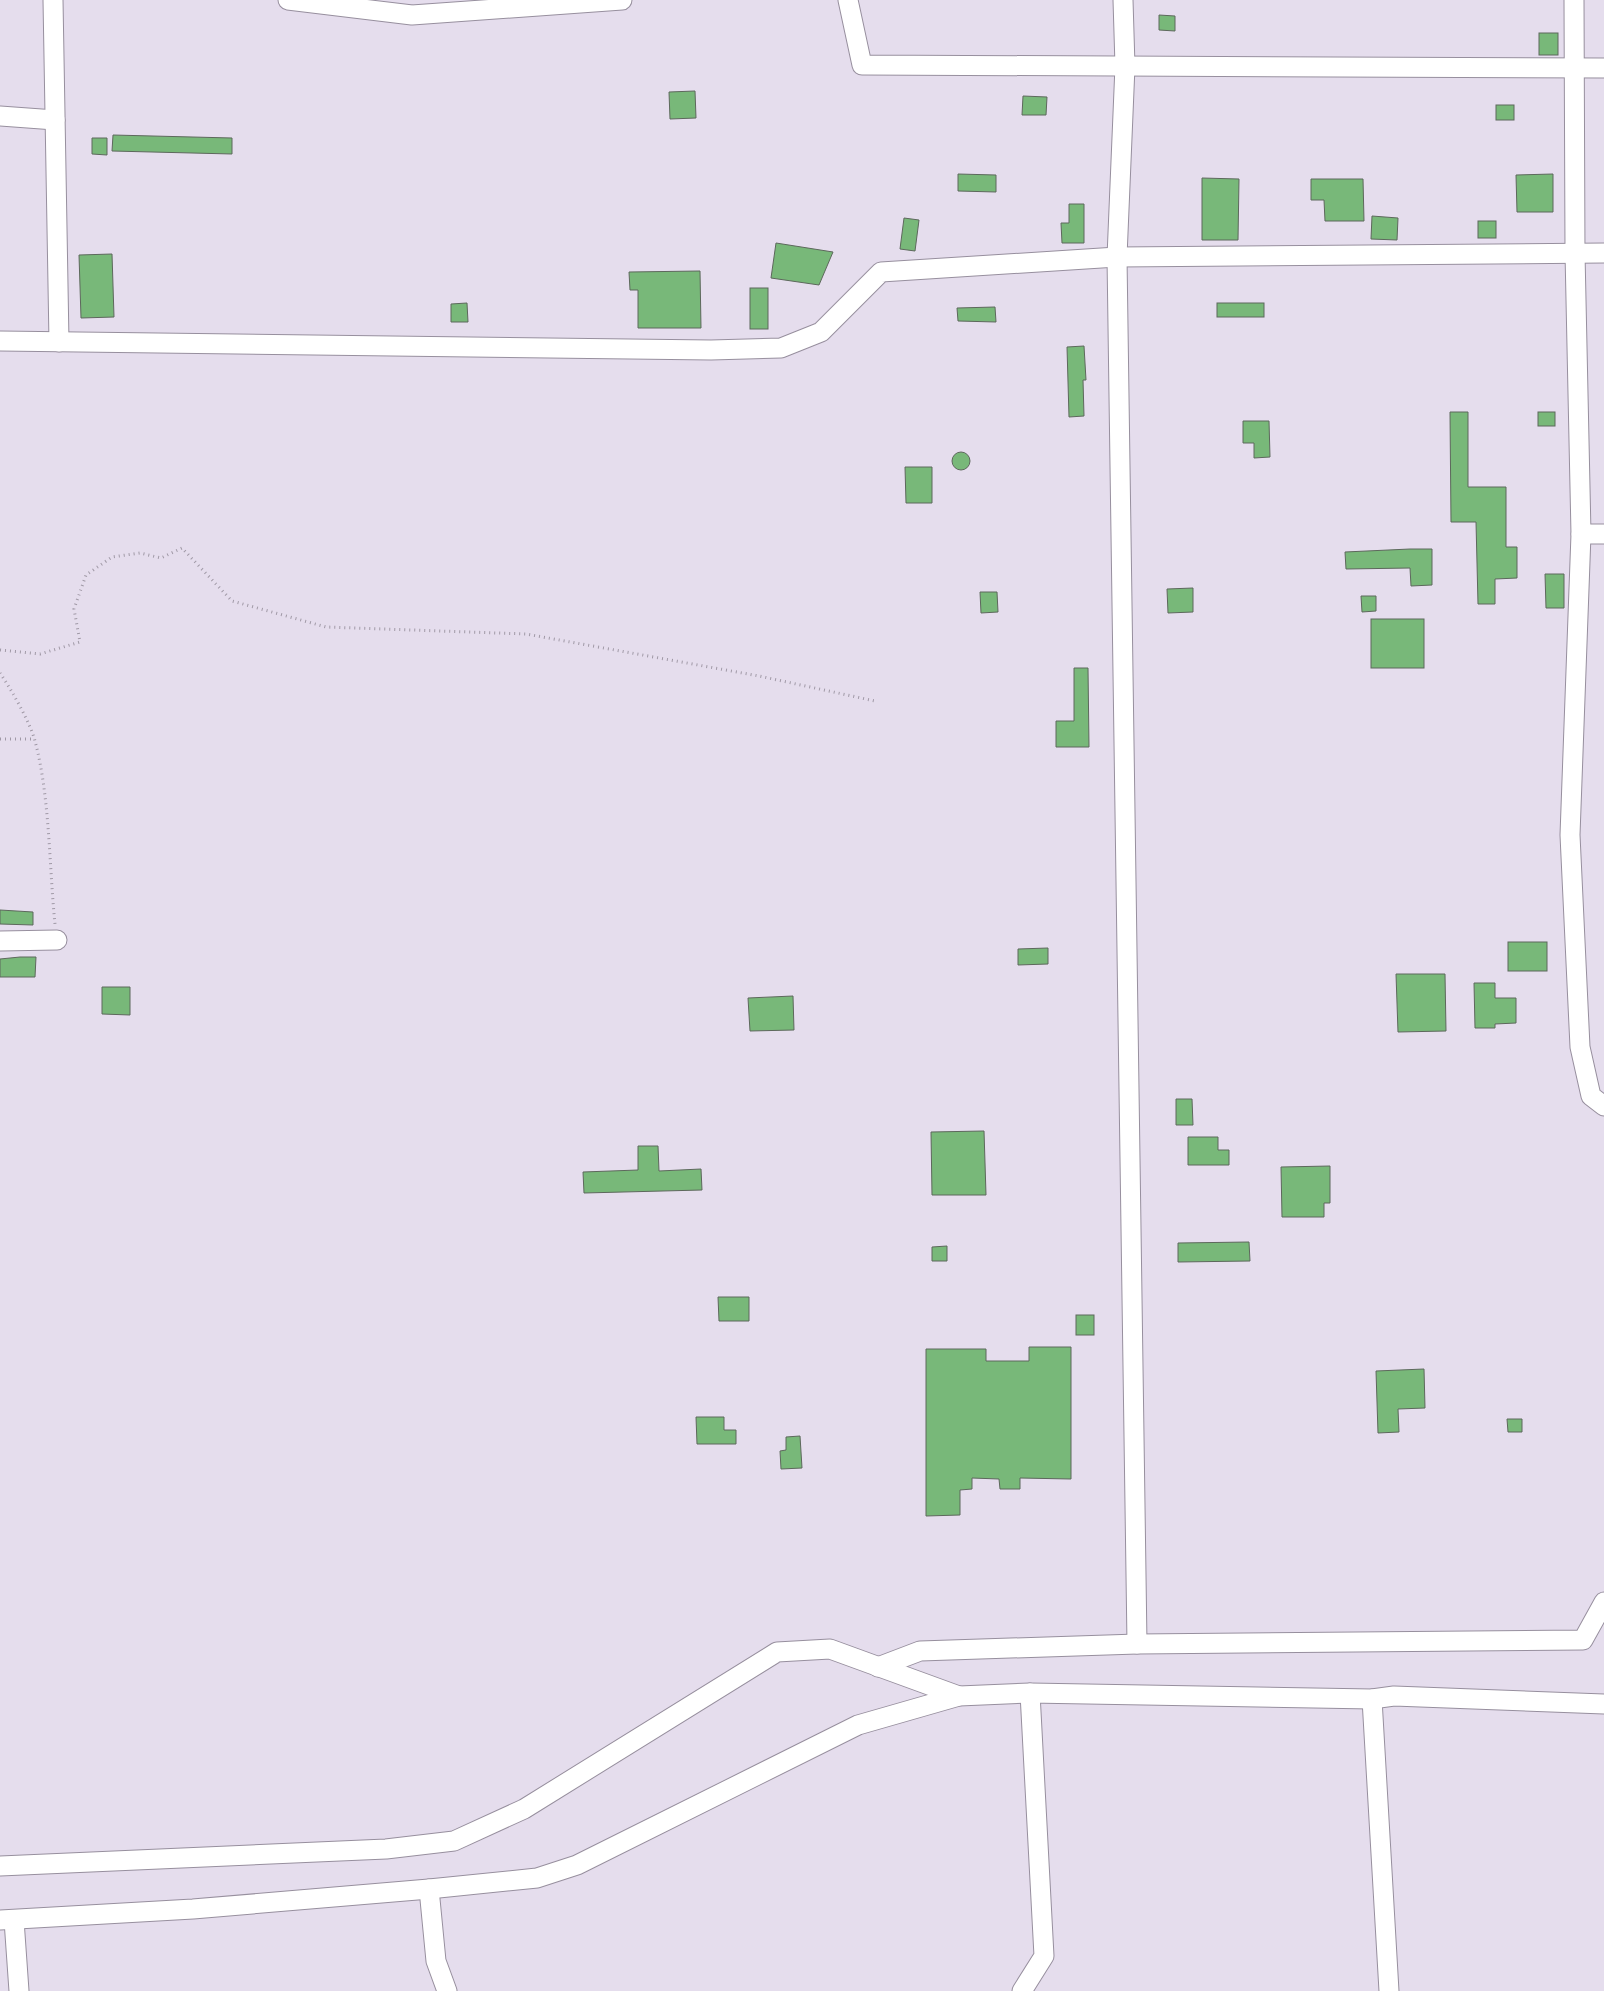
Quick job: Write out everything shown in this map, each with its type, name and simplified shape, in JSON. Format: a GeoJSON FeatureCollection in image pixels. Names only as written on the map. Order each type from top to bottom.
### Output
{"type":"FeatureCollection","features":[{"type":"Feature","properties":{"kind":"street"},"geometry":{"type":"LineString","coordinates":[[53,0],[59,342]]}},
{"type":"Feature","properties":{"kind":"street"},"geometry":{"type":"LineString","coordinates":[[288,0],[412,15],[622,0]]}},
{"type":"Feature","properties":{"kind":"street"},"geometry":{"type":"LineString","coordinates":[[848,0],[862,65],[1604,68]]}},
{"type":"Feature","properties":{"kind":"street"},"geometry":{"type":"LineString","coordinates":[[1123,0],[1125,66],[1117,257],[1137,1644]]}},
{"type":"Feature","properties":{"kind":"street"},"geometry":{"type":"LineString","coordinates":[[1574,0],[1575,253],[1581,534],[1570,836],[1580,1047],[1591,1096],[1604,1106]]}},
{"type":"Feature","properties":{"kind":"street"},"geometry":{"type":"LineString","coordinates":[[0,116],[55,120]]}},
{"type":"Feature","properties":{"kind":"street"},"geometry":{"type":"LineString","coordinates":[[0,341],[681,349],[781,348],[821,332],[881,272],[1117,257],[1604,252]]}},
{"type":"Feature","properties":{"kind":"street"},"geometry":{"type":"LineString","coordinates":[[1581,534],[1604,534]]}},
{"type":"Feature","properties":{"kind":"street"},"geometry":{"type":"LineString","coordinates":[[0,941],[56,940]]}},
{"type":"Feature","properties":{"kind":"street"},"geometry":{"type":"LineString","coordinates":[[878,1667],[920,1651],[1137,1644],[1583,1640],[1604,1602]]}},
{"type":"Feature","properties":{"kind":"street"},"geometry":{"type":"LineString","coordinates":[[0,1866],[386,1848],[454,1841],[524,1809],[777,1652],[830,1649],[959,1696]]}},
{"type":"Feature","properties":{"kind":"street"},"geometry":{"type":"LineString","coordinates":[[1022,1991],[1044,1956],[1030,1693]]}},
{"type":"Feature","properties":{"kind":"street"},"geometry":{"type":"LineString","coordinates":[[19,1991],[7,1920],[193,1909],[537,1878],[577,1865],[858,1725],[959,1696],[1030,1693],[1372,1699],[1394,1696],[1604,1704]]}},
{"type":"Feature","properties":{"kind":"street"},"geometry":{"type":"LineString","coordinates":[[1372,1699],[1389,1991]]}},
{"type":"Feature","properties":{"kind":"street"},"geometry":{"type":"LineString","coordinates":[[429,1889],[436,1961],[447,1991]]}},
{"type":"Feature","properties":{"kind":"path"},"geometry":{"type":"LineString","coordinates":[[0,650],[40,654],[80,642],[74,609],[86,575],[112,557],[140,553],[160,558],[182,548],[232,601],[326,628],[526,634],[759,676],[876,701]]}},
{"type":"Feature","properties":{"kind":"path"},"geometry":{"type":"LineString","coordinates":[[0,673],[10,687],[35,740],[44,790],[56,940]]}},
{"type":"Feature","properties":{"kind":"path"},"geometry":{"type":"LineString","coordinates":[[0,739],[35,740]]}},
{"type":"Feature","properties":{"kind":"building"},"geometry":{"type":"Polygon","coordinates":[[[1159,15],[1175,16],[1175,31],[1159,30],[1159,15]]]}},
{"type":"Feature","properties":{"kind":"building"},"geometry":{"type":"Polygon","coordinates":[[[1539,33],[1558,33],[1558,55],[1539,55],[1539,33]]]}},
{"type":"Feature","properties":{"kind":"building"},"geometry":{"type":"Polygon","coordinates":[[[695,91],[696,118],[670,119],[669,92],[695,91]]]}},
{"type":"Feature","properties":{"kind":"building"},"geometry":{"type":"Polygon","coordinates":[[[1023,96],[1047,97],[1046,115],[1022,115],[1023,96]]]}},
{"type":"Feature","properties":{"kind":"building"},"geometry":{"type":"Polygon","coordinates":[[[1496,105],[1514,105],[1514,120],[1496,120],[1496,105]]]}},
{"type":"Feature","properties":{"kind":"building"},"geometry":{"type":"Polygon","coordinates":[[[113,135],[232,138],[232,154],[112,151],[113,135]]]}},
{"type":"Feature","properties":{"kind":"building"},"geometry":{"type":"Polygon","coordinates":[[[92,138],[107,138],[107,155],[92,154],[92,138]]]}},
{"type":"Feature","properties":{"kind":"building"},"geometry":{"type":"Polygon","coordinates":[[[958,174],[996,175],[996,192],[958,191],[958,174]]]}},
{"type":"Feature","properties":{"kind":"building"},"geometry":{"type":"Polygon","coordinates":[[[1553,174],[1553,212],[1517,212],[1516,175],[1553,174]]]}},
{"type":"Feature","properties":{"kind":"building"},"geometry":{"type":"Polygon","coordinates":[[[1202,178],[1239,179],[1238,240],[1202,240],[1202,178]]]}},
{"type":"Feature","properties":{"kind":"building"},"geometry":{"type":"Polygon","coordinates":[[[1311,179],[1363,179],[1364,221],[1325,221],[1324,200],[1311,200],[1311,179]]]}},
{"type":"Feature","properties":{"kind":"building"},"geometry":{"type":"Polygon","coordinates":[[[1069,204],[1084,204],[1084,243],[1062,243],[1061,223],[1069,223],[1069,204]]]}},
{"type":"Feature","properties":{"kind":"building"},"geometry":{"type":"Polygon","coordinates":[[[1372,216],[1398,218],[1397,240],[1371,239],[1372,216]]]}},
{"type":"Feature","properties":{"kind":"building"},"geometry":{"type":"Polygon","coordinates":[[[904,218],[919,220],[915,251],[900,249],[904,218]]]}},
{"type":"Feature","properties":{"kind":"building"},"geometry":{"type":"Polygon","coordinates":[[[1478,221],[1496,221],[1496,238],[1478,238],[1478,221]]]}},
{"type":"Feature","properties":{"kind":"building"},"geometry":{"type":"Polygon","coordinates":[[[776,243],[833,252],[819,285],[771,278],[776,243]]]}},
{"type":"Feature","properties":{"kind":"building"},"geometry":{"type":"Polygon","coordinates":[[[112,254],[114,317],[81,318],[79,255],[112,254]]]}},
{"type":"Feature","properties":{"kind":"building"},"geometry":{"type":"Polygon","coordinates":[[[700,271],[701,328],[638,328],[638,290],[630,290],[629,272],[700,271]]]}},
{"type":"Feature","properties":{"kind":"building"},"geometry":{"type":"Polygon","coordinates":[[[750,288],[768,288],[768,329],[750,329],[750,288]]]}},
{"type":"Feature","properties":{"kind":"building"},"geometry":{"type":"Polygon","coordinates":[[[467,303],[468,322],[451,322],[451,304],[467,303]]]}},
{"type":"Feature","properties":{"kind":"building"},"geometry":{"type":"Polygon","coordinates":[[[1217,303],[1264,303],[1264,317],[1217,317],[1217,303]]]}},
{"type":"Feature","properties":{"kind":"building"},"geometry":{"type":"Polygon","coordinates":[[[995,307],[996,322],[958,321],[957,308],[995,307]]]}},
{"type":"Feature","properties":{"kind":"building"},"geometry":{"type":"Polygon","coordinates":[[[1084,346],[1086,380],[1083,380],[1084,416],[1069,417],[1067,347],[1084,346]]]}},
{"type":"Feature","properties":{"kind":"building"},"geometry":{"type":"Polygon","coordinates":[[[1450,412],[1468,412],[1468,487],[1506,487],[1506,547],[1517,547],[1517,578],[1495,579],[1495,604],[1478,604],[1476,522],[1451,522],[1450,412]]]}},
{"type":"Feature","properties":{"kind":"building"},"geometry":{"type":"Polygon","coordinates":[[[1538,412],[1555,412],[1555,426],[1538,426],[1538,412]]]}},
{"type":"Feature","properties":{"kind":"building"},"geometry":{"type":"Polygon","coordinates":[[[1243,421],[1269,421],[1270,457],[1254,458],[1254,443],[1243,443],[1243,421]]]}},
{"type":"Feature","properties":{"kind":"building"},"geometry":{"type":"Polygon","coordinates":[[[957,452],[965,452],[970,457],[968,468],[957,470],[952,465],[952,457],[957,452]]]}},
{"type":"Feature","properties":{"kind":"building"},"geometry":{"type":"Polygon","coordinates":[[[905,467],[932,467],[932,503],[906,503],[905,467]]]}},
{"type":"Feature","properties":{"kind":"building"},"geometry":{"type":"Polygon","coordinates":[[[1432,549],[1432,585],[1411,586],[1410,568],[1346,569],[1345,552],[1432,549]]]}},
{"type":"Feature","properties":{"kind":"building"},"geometry":{"type":"Polygon","coordinates":[[[1545,574],[1564,574],[1564,608],[1546,608],[1545,574]]]}},
{"type":"Feature","properties":{"kind":"building"},"geometry":{"type":"Polygon","coordinates":[[[1193,588],[1193,612],[1168,613],[1167,589],[1193,588]]]}},
{"type":"Feature","properties":{"kind":"building"},"geometry":{"type":"Polygon","coordinates":[[[980,592],[997,592],[998,612],[981,613],[980,592]]]}},
{"type":"Feature","properties":{"kind":"building"},"geometry":{"type":"Polygon","coordinates":[[[1361,596],[1376,596],[1376,611],[1362,612],[1361,596]]]}},
{"type":"Feature","properties":{"kind":"building"},"geometry":{"type":"Polygon","coordinates":[[[1371,619],[1424,619],[1424,668],[1371,668],[1371,619]]]}},
{"type":"Feature","properties":{"kind":"building"},"geometry":{"type":"Polygon","coordinates":[[[1074,668],[1088,668],[1089,747],[1056,747],[1056,721],[1074,721],[1074,668]]]}},
{"type":"Feature","properties":{"kind":"building"},"geometry":{"type":"Polygon","coordinates":[[[0,910],[33,912],[33,925],[0,924],[0,910]]]}},
{"type":"Feature","properties":{"kind":"building"},"geometry":{"type":"Polygon","coordinates":[[[1508,942],[1547,942],[1547,971],[1508,971],[1508,942]]]}},
{"type":"Feature","properties":{"kind":"building"},"geometry":{"type":"Polygon","coordinates":[[[1048,948],[1048,964],[1018,965],[1018,949],[1048,948]]]}},
{"type":"Feature","properties":{"kind":"building"},"geometry":{"type":"Polygon","coordinates":[[[36,957],[35,977],[0,977],[0,959],[36,957]]]}},
{"type":"Feature","properties":{"kind":"building"},"geometry":{"type":"Polygon","coordinates":[[[1396,974],[1445,974],[1446,1031],[1398,1032],[1396,974]]]}},
{"type":"Feature","properties":{"kind":"building"},"geometry":{"type":"Polygon","coordinates":[[[1474,983],[1495,983],[1495,998],[1516,998],[1516,1023],[1495,1024],[1495,1028],[1475,1028],[1474,983]]]}},
{"type":"Feature","properties":{"kind":"building"},"geometry":{"type":"Polygon","coordinates":[[[102,987],[130,987],[130,1015],[102,1014],[102,987]]]}},
{"type":"Feature","properties":{"kind":"building"},"geometry":{"type":"Polygon","coordinates":[[[793,996],[794,1030],[750,1031],[748,998],[793,996]]]}},
{"type":"Feature","properties":{"kind":"building"},"geometry":{"type":"Polygon","coordinates":[[[1176,1099],[1192,1099],[1193,1125],[1176,1125],[1176,1099]]]}},
{"type":"Feature","properties":{"kind":"building"},"geometry":{"type":"Polygon","coordinates":[[[984,1131],[986,1195],[932,1195],[931,1132],[984,1131]]]}},
{"type":"Feature","properties":{"kind":"building"},"geometry":{"type":"Polygon","coordinates":[[[1188,1137],[1218,1137],[1218,1150],[1229,1150],[1229,1165],[1188,1165],[1188,1137]]]}},
{"type":"Feature","properties":{"kind":"building"},"geometry":{"type":"Polygon","coordinates":[[[638,1146],[658,1146],[659,1171],[701,1169],[702,1190],[584,1193],[583,1172],[638,1170],[638,1146]]]}},
{"type":"Feature","properties":{"kind":"building"},"geometry":{"type":"Polygon","coordinates":[[[1330,1166],[1330,1203],[1324,1203],[1324,1217],[1282,1217],[1281,1167],[1330,1166]]]}},
{"type":"Feature","properties":{"kind":"building"},"geometry":{"type":"Polygon","coordinates":[[[1249,1242],[1250,1261],[1178,1262],[1178,1243],[1249,1242]]]}},
{"type":"Feature","properties":{"kind":"building"},"geometry":{"type":"Polygon","coordinates":[[[947,1246],[947,1261],[932,1261],[932,1247],[947,1246]]]}},
{"type":"Feature","properties":{"kind":"building"},"geometry":{"type":"Polygon","coordinates":[[[718,1297],[749,1297],[749,1321],[719,1321],[718,1297]]]}},
{"type":"Feature","properties":{"kind":"building"},"geometry":{"type":"Polygon","coordinates":[[[1076,1315],[1094,1315],[1094,1335],[1076,1335],[1076,1315]]]}},
{"type":"Feature","properties":{"kind":"building"},"geometry":{"type":"Polygon","coordinates":[[[1029,1347],[1071,1347],[1071,1479],[1020,1478],[1020,1489],[1000,1489],[999,1479],[972,1478],[972,1489],[960,1490],[960,1515],[926,1516],[926,1349],[986,1349],[986,1361],[1029,1361],[1029,1347]]]}},
{"type":"Feature","properties":{"kind":"building"},"geometry":{"type":"Polygon","coordinates":[[[1424,1369],[1425,1408],[1398,1409],[1399,1432],[1378,1433],[1376,1371],[1424,1369]]]}},
{"type":"Feature","properties":{"kind":"building"},"geometry":{"type":"Polygon","coordinates":[[[696,1417],[724,1417],[724,1430],[736,1430],[736,1444],[697,1444],[696,1417]]]}},
{"type":"Feature","properties":{"kind":"building"},"geometry":{"type":"Polygon","coordinates":[[[1507,1419],[1522,1419],[1522,1432],[1508,1432],[1507,1419]]]}},
{"type":"Feature","properties":{"kind":"building"},"geometry":{"type":"Polygon","coordinates":[[[800,1436],[802,1468],[781,1469],[780,1451],[786,1450],[786,1437],[800,1436]]]}}]}
